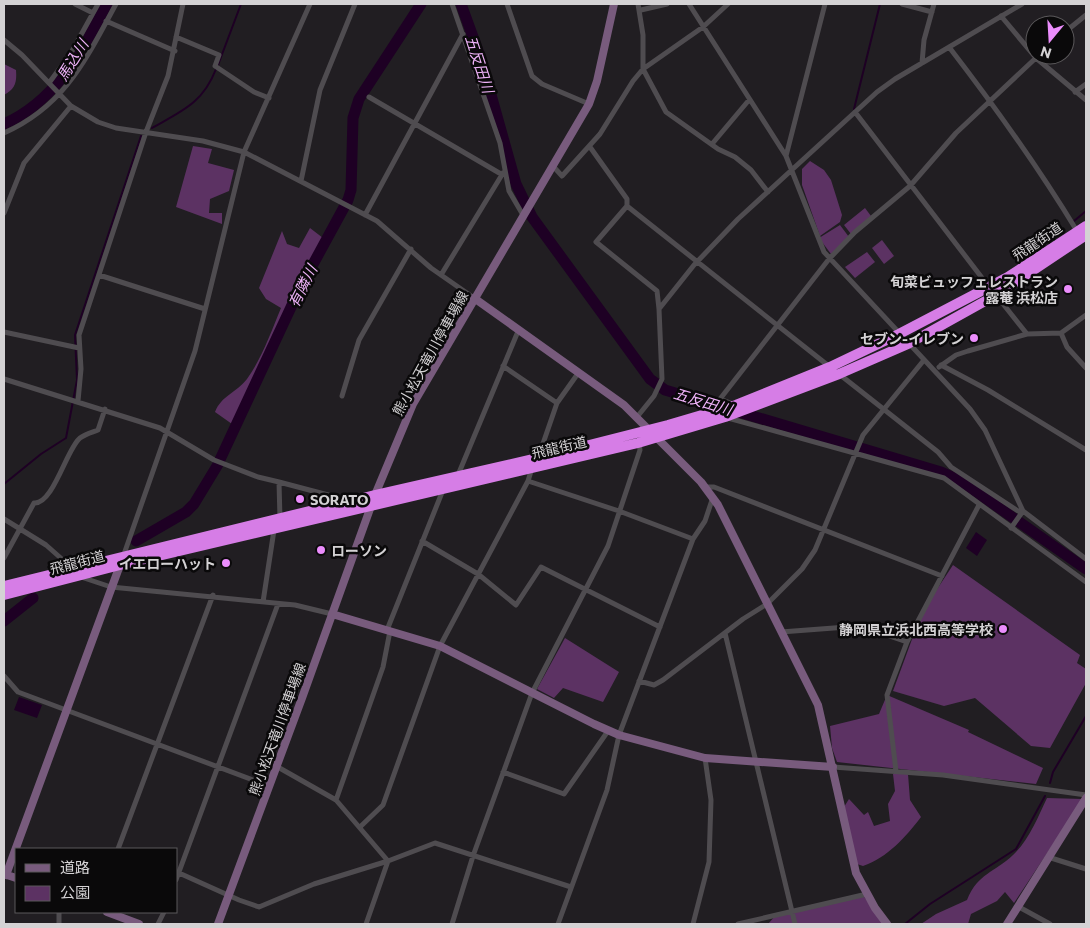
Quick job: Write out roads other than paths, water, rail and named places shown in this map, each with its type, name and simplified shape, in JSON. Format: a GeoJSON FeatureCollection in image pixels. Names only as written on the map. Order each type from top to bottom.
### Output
{"type":"FeatureCollection","features":[{"type":"Feature","properties":{"kind":"highway","name":"飛龍街道"},"geometry":{"type":"LineString","coordinates":[[4,586],[72,568],[122,561],[274,530],[374,500],[457,478],[538,458],[726,417],[839,374],[908,344],[1083,236],[1086,226]]}},
{"type":"Feature","properties":{"kind":"highway","name":"飛龍街道"},"geometry":{"type":"LineString","coordinates":[[4,595],[80,577],[122,561],[346,502],[443,490],[638,443],[653,434],[736,405],[830,367],[993,291]]}},
{"type":"Feature","properties":{"kind":"street"},"geometry":{"type":"LineString","coordinates":[[75,4],[93,12]]}},
{"type":"Feature","properties":{"kind":"street"},"geometry":{"type":"LineString","coordinates":[[49,83],[71,53],[98,4]]}},
{"type":"Feature","properties":{"kind":"street"},"geometry":{"type":"LineString","coordinates":[[4,133],[37,114],[59,94],[80,69],[116,4]]}},
{"type":"Feature","properties":{"kind":"street"},"geometry":{"type":"LineString","coordinates":[[77,401],[81,369],[78,335],[175,52],[183,4]]}},
{"type":"Feature","properties":{"kind":"street"},"geometry":{"type":"LineString","coordinates":[[16,848],[122,561],[192,360],[244,152],[310,4]]}},
{"type":"Feature","properties":{"kind":"street"},"geometry":{"type":"LineString","coordinates":[[301,181],[320,90],[355,4]]}},
{"type":"Feature","properties":{"kind":"street"},"geometry":{"type":"LineString","coordinates":[[452,4],[500,143],[503,173],[509,191],[524,214]]}},
{"type":"Feature","properties":{"kind":"street"},"geometry":{"type":"LineString","coordinates":[[507,4],[535,80],[589,104]]}},
{"type":"Feature","properties":{"kind":"street","name":"熊小松天竜川停車場線"},"geometry":{"type":"LineString","coordinates":[[218,924],[374,500],[413,404],[589,104],[599,72],[614,4]]}},
{"type":"Feature","properties":{"kind":"street"},"geometry":{"type":"LineString","coordinates":[[638,4],[641,10],[644,48],[643,69],[666,112],[712,144],[735,157],[751,170],[768,192]]}},
{"type":"Feature","properties":{"kind":"street"},"geometry":{"type":"LineString","coordinates":[[641,10],[667,4]]}},
{"type":"Feature","properties":{"kind":"street"},"geometry":{"type":"LineString","coordinates":[[689,4],[786,156],[793,169],[818,239],[830,259],[970,409],[984,430],[1022,513]]}},
{"type":"Feature","properties":{"kind":"street"},"geometry":{"type":"LineString","coordinates":[[552,165],[562,176],[590,147],[609,122],[633,80],[643,69],[703,27],[728,4]]}},
{"type":"Feature","properties":{"kind":"street"},"geometry":{"type":"LineString","coordinates":[[786,156],[825,4]]}},
{"type":"Feature","properties":{"kind":"street"},"geometry":{"type":"LineString","coordinates":[[902,4],[932,12]]}},
{"type":"Feature","properties":{"kind":"street"},"geometry":{"type":"LineString","coordinates":[[922,63],[921,56],[934,4]]}},
{"type":"Feature","properties":{"kind":"street"},"geometry":{"type":"LineString","coordinates":[[659,309],[698,261],[738,218],[855,112],[895,79],[1022,4]]}},
{"type":"Feature","properties":{"kind":"street"},"geometry":{"type":"LineString","coordinates":[[1001,16],[1025,43]]}},
{"type":"Feature","properties":{"kind":"street"},"geometry":{"type":"LineString","coordinates":[[1075,24],[1086,16]]}},
{"type":"Feature","properties":{"kind":"street"},"geometry":{"type":"LineString","coordinates":[[106,21],[175,52]]}},
{"type":"Feature","properties":{"kind":"street"},"geometry":{"type":"LineString","coordinates":[[365,215],[463,34]]}},
{"type":"Feature","properties":{"kind":"street"},"geometry":{"type":"LineString","coordinates":[[176,37],[219,55],[218,67],[244,86],[269,98]]}},
{"type":"Feature","properties":{"kind":"street"},"geometry":{"type":"LineString","coordinates":[[4,40],[22,55],[70,106],[98,122],[116,128],[204,141],[244,152],[365,215],[386,228],[441,275],[609,392],[653,434],[712,497],[740,546],[818,705],[856,873],[867,894],[887,924]]}},
{"type":"Feature","properties":{"kind":"street"},"geometry":{"type":"LineString","coordinates":[[950,46],[992,101],[1083,236]]}},
{"type":"Feature","properties":{"kind":"street"},"geometry":{"type":"LineString","coordinates":[[736,405],[720,399],[830,259],[855,232],[910,186],[956,133],[1028,65]]}},
{"type":"Feature","properties":{"kind":"street"},"geometry":{"type":"LineString","coordinates":[[1046,65],[1086,100]]}},
{"type":"Feature","properties":{"kind":"street"},"geometry":{"type":"LineString","coordinates":[[1075,92],[1086,84]]}},
{"type":"Feature","properties":{"kind":"street"},"geometry":{"type":"LineString","coordinates":[[369,97],[503,173]]}},
{"type":"Feature","properties":{"kind":"street"},"geometry":{"type":"LineString","coordinates":[[712,144],[749,100]]}},
{"type":"Feature","properties":{"kind":"street"},"geometry":{"type":"LineString","coordinates":[[4,213],[24,163],[70,106]]}},
{"type":"Feature","properties":{"kind":"street"},"geometry":{"type":"LineString","coordinates":[[855,112],[910,186],[1027,334]]}},
{"type":"Feature","properties":{"kind":"street"},"geometry":{"type":"LineString","coordinates":[[590,147],[627,199],[627,206],[596,242],[657,291],[662,366],[661,382],[656,392],[636,417]]}},
{"type":"Feature","properties":{"kind":"street"},"geometry":{"type":"LineString","coordinates":[[441,275],[503,173]]}},
{"type":"Feature","properties":{"kind":"street"},"geometry":{"type":"LineString","coordinates":[[627,206],[830,367]]}},
{"type":"Feature","properties":{"kind":"street"},"geometry":{"type":"LineString","coordinates":[[342,396],[359,340],[411,249]]}},
{"type":"Feature","properties":{"kind":"street"},"geometry":{"type":"LineString","coordinates":[[98,275],[205,310]]}},
{"type":"Feature","properties":{"kind":"street"},"geometry":{"type":"LineString","coordinates":[[934,370],[956,355],[1027,334],[1061,333],[1086,315]]}},
{"type":"Feature","properties":{"kind":"street"},"geometry":{"type":"LineString","coordinates":[[457,478],[519,329]]}},
{"type":"Feature","properties":{"kind":"street"},"geometry":{"type":"LineString","coordinates":[[4,332],[78,348]]}},
{"type":"Feature","properties":{"kind":"street"},"geometry":{"type":"LineString","coordinates":[[1061,333],[1067,347],[1086,368]]}},
{"type":"Feature","properties":{"kind":"street"},"geometry":{"type":"LineString","coordinates":[[639,681],[654,685],[663,680],[767,604],[802,569],[814,550],[857,453],[860,442],[924,360]]}},
{"type":"Feature","properties":{"kind":"street"},"geometry":{"type":"LineString","coordinates":[[941,365],[988,390],[1086,450]]}},
{"type":"Feature","properties":{"kind":"street"},"geometry":{"type":"LineString","coordinates":[[503,366],[557,404]]}},
{"type":"Feature","properties":{"kind":"street"},"geometry":{"type":"LineString","coordinates":[[538,458],[557,404],[580,371]]}},
{"type":"Feature","properties":{"kind":"street"},"geometry":{"type":"LineString","coordinates":[[839,374],[938,452],[952,467],[1018,510],[1086,559]]}},
{"type":"Feature","properties":{"kind":"street"},"geometry":{"type":"LineString","coordinates":[[4,379],[105,409],[168,433],[214,460],[258,477],[332,496],[346,502]]}},
{"type":"Feature","properties":{"kind":"street"},"geometry":{"type":"LineString","coordinates":[[4,558],[34,502],[43,500],[52,488],[79,438],[98,430],[105,409]]}},
{"type":"Feature","properties":{"kind":"street"},"geometry":{"type":"LineString","coordinates":[[726,417],[944,478],[979,505],[1013,526],[1086,582]]}},
{"type":"Feature","properties":{"kind":"street"},"geometry":{"type":"LineString","coordinates":[[452,924],[473,856],[532,693],[608,546],[640,450],[638,443]]}},
{"type":"Feature","properties":{"kind":"street"},"geometry":{"type":"LineString","coordinates":[[360,828],[383,804],[440,646],[528,481],[532,468]]}},
{"type":"Feature","properties":{"kind":"street"},"geometry":{"type":"LineString","coordinates":[[528,481],[619,511],[693,539]]}},
{"type":"Feature","properties":{"kind":"street"},"geometry":{"type":"LineString","coordinates":[[279,482],[280,520]]}},
{"type":"Feature","properties":{"kind":"street"},"geometry":{"type":"LineString","coordinates":[[704,487],[714,487],[942,576]]}},
{"type":"Feature","properties":{"kind":"street"},"geometry":{"type":"LineString","coordinates":[[336,800],[383,667],[389,631],[443,490]]}},
{"type":"Feature","properties":{"kind":"street"},"geometry":{"type":"LineString","coordinates":[[558,924],[607,790],[619,735],[693,539],[705,521],[712,497]]}},
{"type":"Feature","properties":{"kind":"street"},"geometry":{"type":"LineString","coordinates":[[896,771],[887,695],[907,642],[979,505]]}},
{"type":"Feature","properties":{"kind":"street"},"geometry":{"type":"LineString","coordinates":[[1013,526],[1022,513]]}},
{"type":"Feature","properties":{"kind":"street"},"geometry":{"type":"LineString","coordinates":[[4,519],[20,527],[46,545],[72,568]]}},
{"type":"Feature","properties":{"kind":"street"},"geometry":{"type":"LineString","coordinates":[[263,602],[274,530]]}},
{"type":"Feature","properties":{"kind":"street"},"geometry":{"type":"LineString","coordinates":[[422,541],[478,574],[516,605],[541,567],[660,627]]}},
{"type":"Feature","properties":{"kind":"street"},"geometry":{"type":"LineString","coordinates":[[80,577],[111,588],[213,596],[310,608],[332,614],[440,646],[608,731],[705,758],[943,775],[1086,797],[1007,924]]}},
{"type":"Feature","properties":{"kind":"street"},"geometry":{"type":"LineString","coordinates":[[118,848],[213,596]]}},
{"type":"Feature","properties":{"kind":"street"},"geometry":{"type":"LineString","coordinates":[[278,604],[179,872],[228,896],[259,907],[314,884],[388,861],[435,842],[571,887]]}},
{"type":"Feature","properties":{"kind":"street"},"geometry":{"type":"LineString","coordinates":[[781,632],[860,626],[907,642]]}},
{"type":"Feature","properties":{"kind":"street"},"geometry":{"type":"LineString","coordinates":[[725,633],[796,924]]}},
{"type":"Feature","properties":{"kind":"street"},"geometry":{"type":"LineString","coordinates":[[4,676],[18,692],[269,786]]}},
{"type":"Feature","properties":{"kind":"street"},"geometry":{"type":"LineString","coordinates":[[503,772],[564,794],[608,731]]}},
{"type":"Feature","properties":{"kind":"street"},"geometry":{"type":"LineString","coordinates":[[693,924],[709,862],[711,800],[705,758]]}},
{"type":"Feature","properties":{"kind":"street"},"geometry":{"type":"LineString","coordinates":[[276,766],[336,800],[388,861]]}},
{"type":"Feature","properties":{"kind":"street"},"geometry":{"type":"LineString","coordinates":[[5,877],[15,850]]}},
{"type":"Feature","properties":{"kind":"street"},"geometry":{"type":"LineString","coordinates":[[1048,857],[1086,870]]}},
{"type":"Feature","properties":{"kind":"street"},"geometry":{"type":"LineString","coordinates":[[366,924],[388,861]]}},
{"type":"Feature","properties":{"kind":"street"},"geometry":{"type":"LineString","coordinates":[[738,924],[867,894]]}},
{"type":"Feature","properties":{"kind":"street"},"geometry":{"type":"LineString","coordinates":[[1019,907],[1050,924]]}},
{"type":"Feature","properties":{"kind":"street"},"geometry":{"type":"LineString","coordinates":[[110,913],[139,924]]}},
{"type":"Feature","properties":{"kind":"waterway","name":"馬込川"},"geometry":{"type":"LineString","coordinates":[[4,124],[22,114],[53,89],[77,57],[107,4]]}},
{"type":"Feature","properties":{"kind":"waterway"},"geometry":{"type":"LineString","coordinates":[[218,65],[241,4]]}},
{"type":"Feature","properties":{"kind":"waterway","name":"有隣川"},"geometry":{"type":"LineString","coordinates":[[136,541],[186,512],[194,504],[217,466],[299,290],[348,200],[351,190],[353,118],[359,99],[421,4]]}},
{"type":"Feature","properties":{"kind":"waterway","name":"五反田川"},"geometry":{"type":"LineString","coordinates":[[461,4],[481,59],[516,184],[532,217],[650,379],[665,390],[941,472],[961,481],[1086,569]]}},
{"type":"Feature","properties":{"kind":"waterway"},"geometry":{"type":"LineString","coordinates":[[854,109],[880,4]]}},
{"type":"Feature","properties":{"kind":"waterway"},"geometry":{"type":"LineString","coordinates":[[152,128],[182,111],[198,98],[211,81],[216,69]]}},
{"type":"Feature","properties":{"kind":"waterway"},"geometry":{"type":"LineString","coordinates":[[4,484],[41,454],[66,438],[77,380],[75,335],[141,136]]}},
{"type":"Feature","properties":{"kind":"waterway"},"geometry":{"type":"LineString","coordinates":[[1074,221],[1086,211]]}},
{"type":"Feature","properties":{"kind":"waterway","name":"有隣川"},"geometry":{"type":"LineString","coordinates":[[4,621],[33,598]]}},
{"type":"Feature","properties":{"kind":"waterway"},"geometry":{"type":"LineString","coordinates":[[1050,783],[1053,772],[1086,716]]}},
{"type":"Feature","properties":{"kind":"waterway"},"geometry":{"type":"LineString","coordinates":[[905,924],[930,904],[1016,849],[1045,796]]}},
{"type":"Feature","properties":{"kind":"place","name":"旬菜ビュッフェレストラン 露菴 浜松店"},"geometry":{"type":"Point","coordinates":[1068,289]}},
{"type":"Feature","properties":{"kind":"place","name":"セブン-イレブン"},"geometry":{"type":"Point","coordinates":[974,338]}},
{"type":"Feature","properties":{"kind":"place","name":"SORATO"},"geometry":{"type":"Point","coordinates":[300,499]}},
{"type":"Feature","properties":{"kind":"place","name":"ローソン"},"geometry":{"type":"Point","coordinates":[321,550]}},
{"type":"Feature","properties":{"kind":"place","name":"イエローハット"},"geometry":{"type":"Point","coordinates":[226,563]}},
{"type":"Feature","properties":{"kind":"place","name":"静岡県立浜北西高等学校"},"geometry":{"type":"Point","coordinates":[1003,629]}}]}
